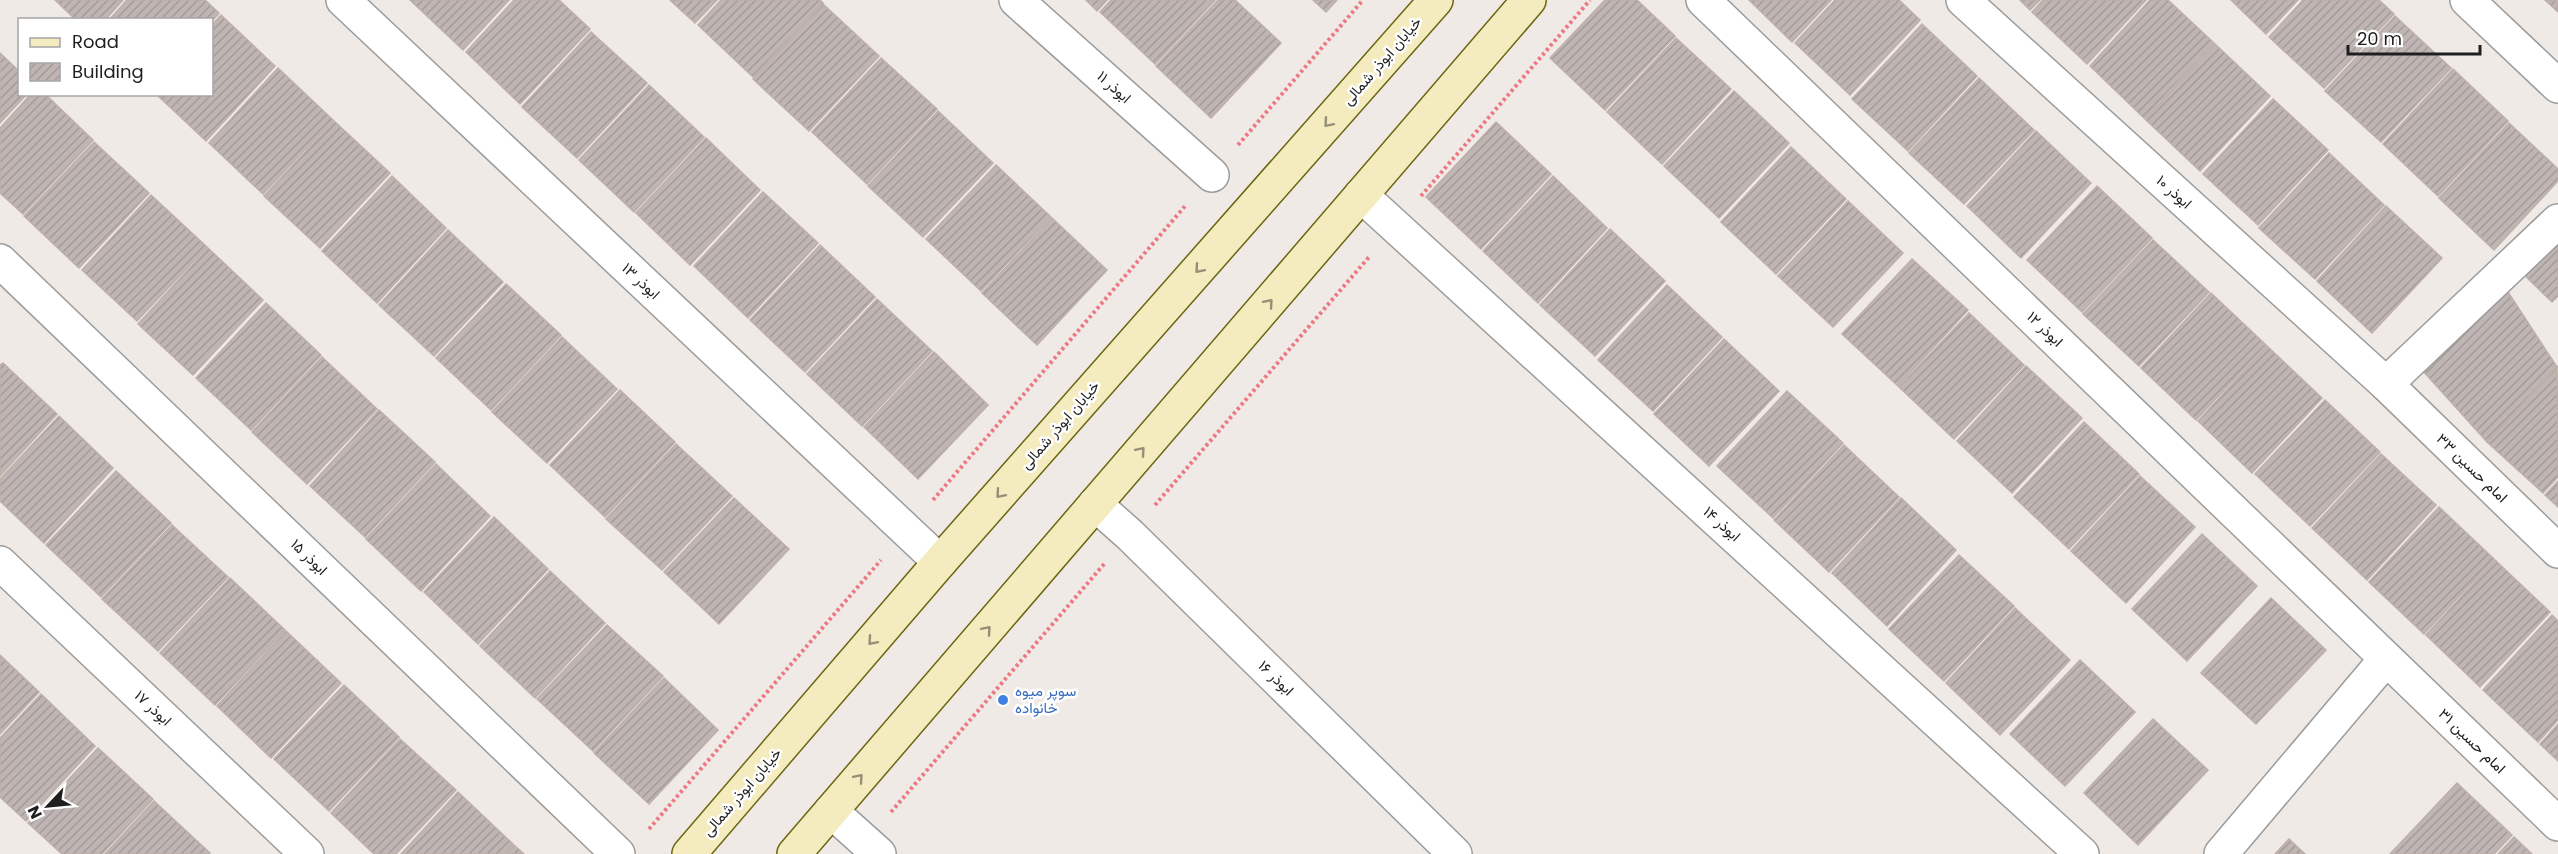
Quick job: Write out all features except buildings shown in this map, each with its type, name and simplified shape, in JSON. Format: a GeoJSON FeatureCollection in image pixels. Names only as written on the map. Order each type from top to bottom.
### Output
{"type":"FeatureCollection","features":[{"type":"Feature","properties":{"kind":"main road","name":"خیابان ابوذر شمالی"},"geometry":{"type":"LineString","coordinates":[[688,854],[940,562],[1436,0]]}},
{"type":"Feature","properties":{"kind":"main road"},"geometry":{"type":"LineString","coordinates":[[794,854],[1529,0]]}},
{"type":"Feature","properties":{"kind":"street","name":"ابوذر ۱۳"},"geometry":{"type":"LineString","coordinates":[[343,0],[940,562]]}},
{"type":"Feature","properties":{"kind":"street","name":"ابوذر ۱۱"},"geometry":{"type":"LineString","coordinates":[[1016,0],[1212,175]]}},
{"type":"Feature","properties":{"kind":"street","name":"ابوذر ۱۲"},"geometry":{"type":"LineString","coordinates":[[1703,0],[2386,659]]}},
{"type":"Feature","properties":{"kind":"street","name":"ابوذر ۱۰"},"geometry":{"type":"LineString","coordinates":[[1963,0],[2386,384]]}},
{"type":"Feature","properties":{"kind":"street"},"geometry":{"type":"LineString","coordinates":[[2467,0],[2558,86]]}},
{"type":"Feature","properties":{"kind":"street","name":"ابوذر ۱۴"},"geometry":{"type":"LineString","coordinates":[[1361,195],[2082,854]]}},
{"type":"Feature","properties":{"kind":"street"},"geometry":{"type":"LineString","coordinates":[[2386,384],[2558,221]]}},
{"type":"Feature","properties":{"kind":"street","name":"ابوذر ۱۵"},"geometry":{"type":"LineString","coordinates":[[0,261],[631,845]]}},
{"type":"Feature","properties":{"kind":"street","name":"امام حسین ۳۳"},"geometry":{"type":"LineString","coordinates":[[2386,384],[2558,551]]}},
{"type":"Feature","properties":{"kind":"street","name":"ابوذر ۱۶"},"geometry":{"type":"LineString","coordinates":[[1095,504],[1130,535],[1455,854]]}},
{"type":"Feature","properties":{"kind":"street","name":"ابوذر ۱۷"},"geometry":{"type":"LineString","coordinates":[[0,563],[307,854]]}},
{"type":"Feature","properties":{"kind":"street","name":"امام حسین ۳۱"},"geometry":{"type":"LineString","coordinates":[[2386,659],[2558,824]]}},
{"type":"Feature","properties":{"kind":"street"},"geometry":{"type":"LineString","coordinates":[[2221,854],[2386,659]]}},
{"type":"Feature","properties":{"kind":"street"},"geometry":{"type":"LineString","coordinates":[[831,811],[872,848]]}},
{"type":"Feature","properties":{"kind":"path"},"geometry":{"type":"LineString","coordinates":[[631,845],[906,532],[1363,0]]}},
{"type":"Feature","properties":{"kind":"path"},"geometry":{"type":"LineString","coordinates":[[872,848],[1130,535],[1590,0]]}},
{"type":"Feature","properties":{"kind":"place","name":"سوپر میوه خانواده"},"geometry":{"type":"Point","coordinates":[1003,700]}}]}
